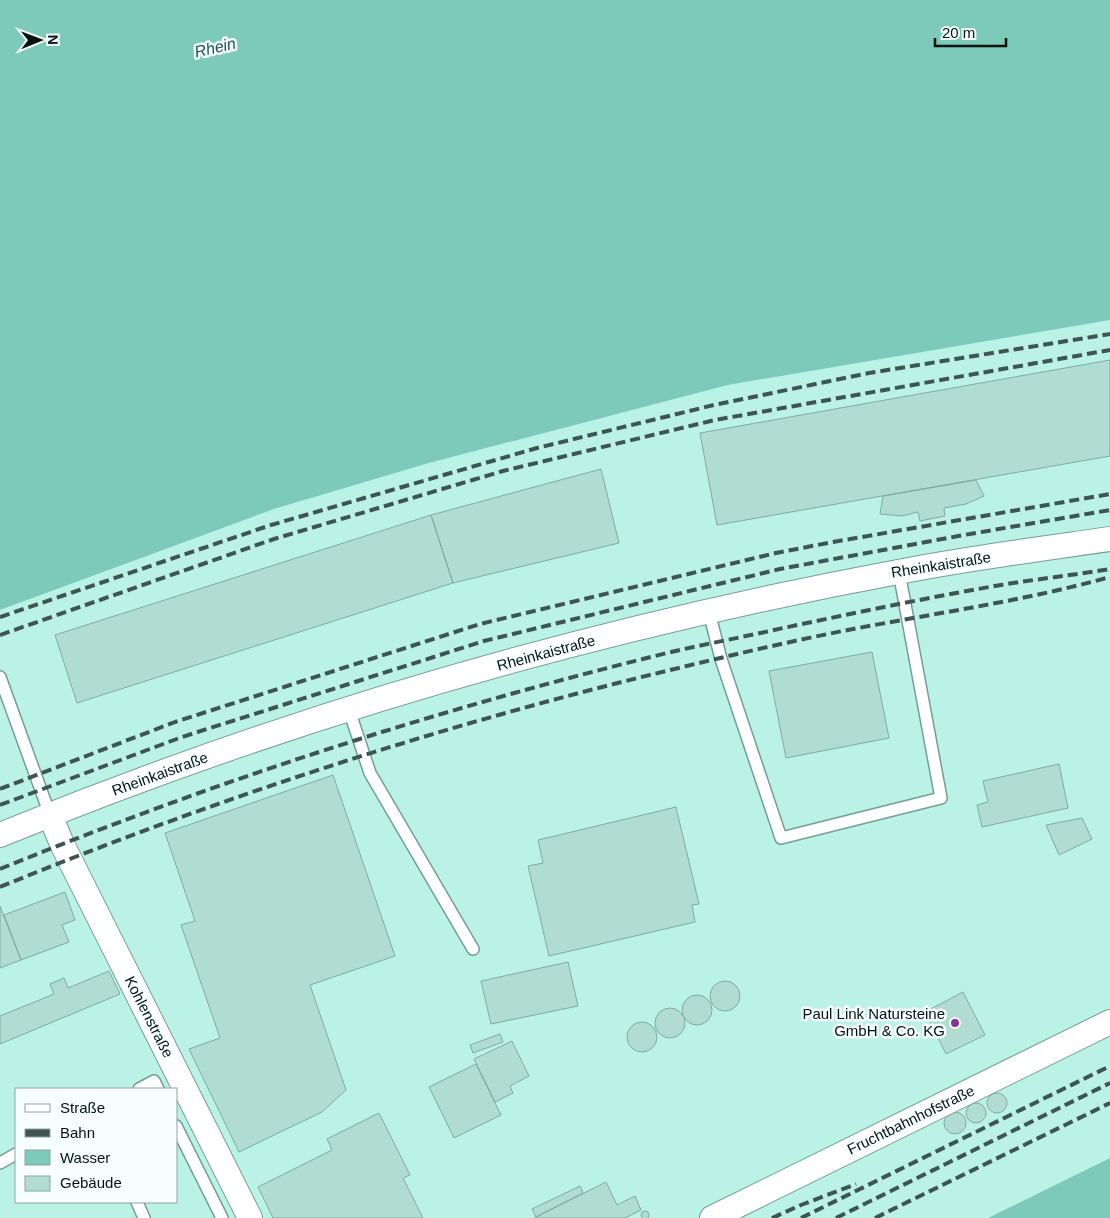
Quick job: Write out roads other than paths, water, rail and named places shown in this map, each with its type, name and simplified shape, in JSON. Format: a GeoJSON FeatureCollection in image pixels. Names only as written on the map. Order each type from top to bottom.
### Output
{"type":"FeatureCollection","features":[{"type":"Feature","properties":{"kind":"street","name":"Rheinkaistraße"},"geometry":{"type":"LineString","coordinates":[[0,835],[50,814],[230,749],[454,678],[598,639],[709,612],[899,572],[1110,539]]}},
{"type":"Feature","properties":{"kind":"street","name":"Kohlenstraße"},"geometry":{"type":"LineString","coordinates":[[50,814],[62,844],[250,1218]]}},
{"type":"Feature","properties":{"kind":"street","name":"Fruchtbahnhofstraße"},"geometry":{"type":"LineString","coordinates":[[712,1218],[1110,1022]]}},
{"type":"Feature","properties":{"kind":"lane"},"geometry":{"type":"LineString","coordinates":[[709,612],[721,659],[781,838],[941,798],[899,572]]}},
{"type":"Feature","properties":{"kind":"lane"},"geometry":{"type":"LineString","coordinates":[[0,677],[50,814]]}},
{"type":"Feature","properties":{"kind":"lane"},"geometry":{"type":"LineString","coordinates":[[350,710],[370,773],[473,949]]}},
{"type":"Feature","properties":{"kind":"lane"},"geometry":{"type":"LineString","coordinates":[[141,1088],[154,1081],[158,1088]]}},
{"type":"Feature","properties":{"kind":"lane"},"geometry":{"type":"LineString","coordinates":[[178,1130],[222,1218]]}},
{"type":"Feature","properties":{"kind":"lane"},"geometry":{"type":"LineString","coordinates":[[0,1163],[15,1155]]}},
{"type":"Feature","properties":{"kind":"lane"},"geometry":{"type":"LineString","coordinates":[[136,1203],[144,1218]]}},
{"type":"Feature","properties":{"kind":"water","name":"Rhein"},"geometry":{"type":"Polygon","coordinates":[[[0,0],[1110,0],[1110,320],[728,385],[429,463],[274,509],[0,610],[0,0]]]}},
{"type":"Feature","properties":{"kind":"water"},"geometry":{"type":"Polygon","coordinates":[[[1110,1158],[1110,1218],[988,1218],[1110,1158]]]}},
{"type":"Feature","properties":{"kind":"railway"},"geometry":{"type":"LineString","coordinates":[[0,617],[271,525],[537,448],[714,405],[869,373],[1110,334]]}},
{"type":"Feature","properties":{"kind":"railway"},"geometry":{"type":"LineString","coordinates":[[0,635],[274,539],[503,471],[715,420],[1110,350]]}},
{"type":"Feature","properties":{"kind":"railway"},"geometry":{"type":"LineString","coordinates":[[0,789],[175,722],[480,624],[776,553],[1110,494]]}},
{"type":"Feature","properties":{"kind":"railway"},"geometry":{"type":"LineString","coordinates":[[0,805],[182,737],[484,641],[780,569],[1110,510]]}},
{"type":"Feature","properties":{"kind":"railway"},"geometry":{"type":"LineString","coordinates":[[0,869],[161,807],[324,750],[572,677],[684,649],[887,606],[1001,585],[1110,569]]}},
{"type":"Feature","properties":{"kind":"railway"},"geometry":{"type":"LineString","coordinates":[[0,887],[162,824],[244,795],[327,767],[493,716],[577,693],[778,645],[848,630],[1013,600],[1110,577]]}},
{"type":"Feature","properties":{"kind":"railway"},"geometry":{"type":"LineString","coordinates":[[801,1218],[1110,1066]]}},
{"type":"Feature","properties":{"kind":"railway"},"geometry":{"type":"LineString","coordinates":[[836,1218],[1110,1083]]}},
{"type":"Feature","properties":{"kind":"railway"},"geometry":{"type":"LineString","coordinates":[[875,1218],[1110,1103]]}},
{"type":"Feature","properties":{"kind":"railway"},"geometry":{"type":"LineString","coordinates":[[772,1218],[856,1184]]}},
{"type":"Feature","properties":{"kind":"place","name":"Paul Link Natursteine GmbH & Co. KG"},"geometry":{"type":"Point","coordinates":[955,1023]}}]}
